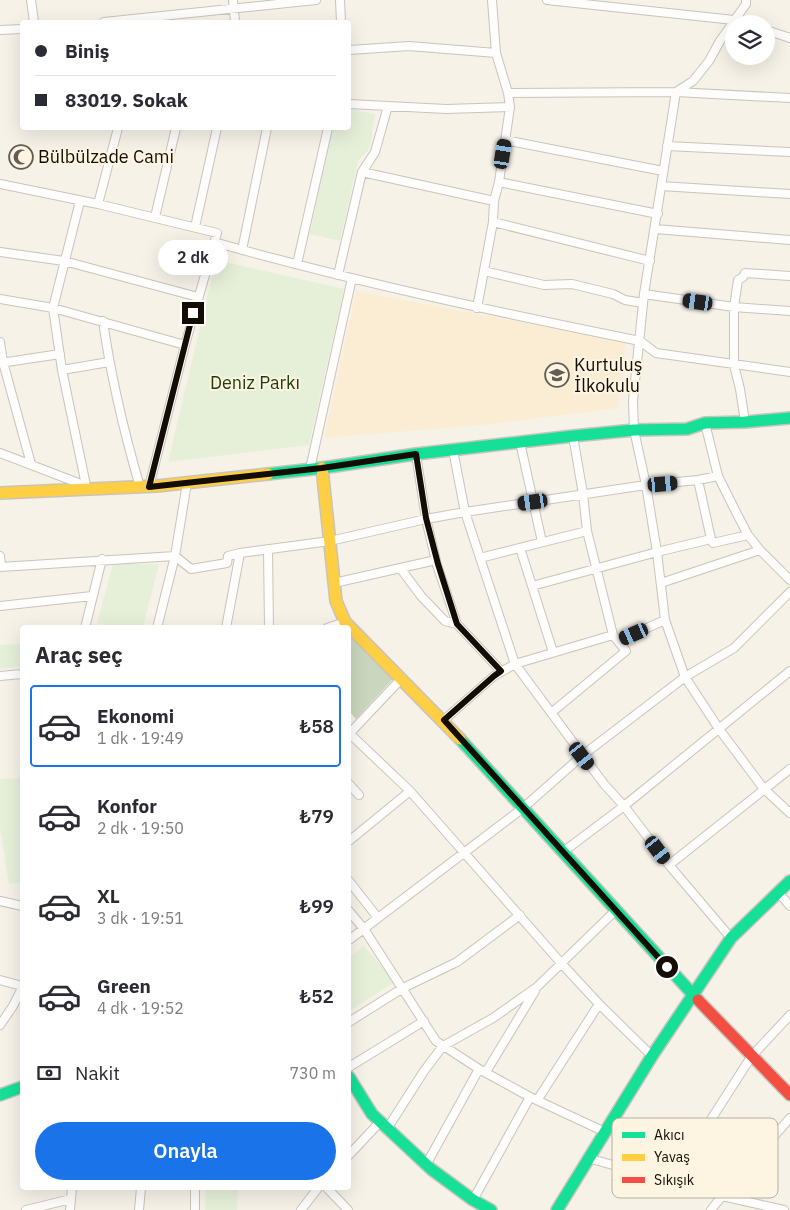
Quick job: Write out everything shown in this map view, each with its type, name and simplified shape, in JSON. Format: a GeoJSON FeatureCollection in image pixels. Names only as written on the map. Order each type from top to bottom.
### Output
{"type":"FeatureCollection","features":[{"type":"Feature","properties":{"kind":"street"},"geometry":{"type":"LineString","coordinates":[[31,0],[34,20]]}},
{"type":"Feature","properties":{"kind":"street"},"geometry":{"type":"LineString","coordinates":[[233,0],[235,20]]}},
{"type":"Feature","properties":{"kind":"street"},"geometry":{"type":"LineString","coordinates":[[137,20],[316,0]]}},
{"type":"Feature","properties":{"kind":"street"},"geometry":{"type":"LineString","coordinates":[[340,0],[341,20]]}},
{"type":"Feature","properties":{"kind":"street"},"geometry":{"type":"LineString","coordinates":[[477,308],[493,222],[494,200],[499,182],[510,107],[508,92],[496,53],[492,0]]}},
{"type":"Feature","properties":{"kind":"street"},"geometry":{"type":"LineString","coordinates":[[547,0],[725,19]]}},
{"type":"Feature","properties":{"kind":"street"},"geometry":{"type":"LineString","coordinates":[[738,15],[746,4],[746,0]]}},
{"type":"Feature","properties":{"kind":"street"},"geometry":{"type":"LineString","coordinates":[[0,30],[20,29]]}},
{"type":"Feature","properties":{"kind":"street"},"geometry":{"type":"LineString","coordinates":[[775,33],[790,38]]}},
{"type":"Feature","properties":{"kind":"street"},"geometry":{"type":"LineString","coordinates":[[725,35],[709,61],[693,81],[676,92],[644,294],[633,401],[634,430],[646,485],[657,552],[665,620],[685,676],[719,729],[764,789],[790,813]]}},
{"type":"Feature","properties":{"kind":"street"},"geometry":{"type":"LineString","coordinates":[[351,50],[409,46],[496,53]]}},
{"type":"Feature","properties":{"kind":"street"},"geometry":{"type":"LineString","coordinates":[[508,92],[676,92],[790,98]]}},
{"type":"Feature","properties":{"kind":"street"},"geometry":{"type":"LineString","coordinates":[[351,104],[446,109],[510,107]]}},
{"type":"Feature","properties":{"kind":"street"},"geometry":{"type":"LineString","coordinates":[[338,274],[362,172],[375,152],[388,106]]}},
{"type":"Feature","properties":{"kind":"street"},"geometry":{"type":"LineString","coordinates":[[98,204],[117,130]]}},
{"type":"Feature","properties":{"kind":"street"},"geometry":{"type":"LineString","coordinates":[[155,217],[176,130]]}},
{"type":"Feature","properties":{"kind":"street"},"geometry":{"type":"LineString","coordinates":[[195,227],[217,130]]}},
{"type":"Feature","properties":{"kind":"street"},"geometry":{"type":"LineString","coordinates":[[242,250],[267,130]]}},
{"type":"Feature","properties":{"kind":"street"},"geometry":{"type":"LineString","coordinates":[[297,264],[328,130]]}},
{"type":"Feature","properties":{"kind":"street"},"geometry":{"type":"LineString","coordinates":[[505,140],[663,171]]}},
{"type":"Feature","properties":{"kind":"street"},"geometry":{"type":"LineString","coordinates":[[667,146],[790,152]]}},
{"type":"Feature","properties":{"kind":"street"},"geometry":{"type":"LineString","coordinates":[[362,172],[494,200]]}},
{"type":"Feature","properties":{"kind":"street"},"geometry":{"type":"LineString","coordinates":[[499,182],[658,214]]}},
{"type":"Feature","properties":{"kind":"street"},"geometry":{"type":"LineString","coordinates":[[0,184],[98,204],[217,233],[145,487]]}},
{"type":"Feature","properties":{"kind":"street"},"geometry":{"type":"LineString","coordinates":[[661,186],[790,194]]}},
{"type":"Feature","properties":{"kind":"street"},"geometry":{"type":"LineString","coordinates":[[80,201],[53,308],[53,318],[87,488]]}},
{"type":"Feature","properties":{"kind":"street"},"geometry":{"type":"LineString","coordinates":[[493,222],[650,261]]}},
{"type":"Feature","properties":{"kind":"street"},"geometry":{"type":"LineString","coordinates":[[655,230],[790,240]]}},
{"type":"Feature","properties":{"kind":"street"},"geometry":{"type":"LineString","coordinates":[[214,242],[477,308],[640,342],[656,353],[790,372]]}},
{"type":"Feature","properties":{"kind":"street"},"geometry":{"type":"LineString","coordinates":[[0,252],[64,261],[198,297]]}},
{"type":"Feature","properties":{"kind":"street"},"geometry":{"type":"LineString","coordinates":[[484,271],[544,285],[572,284],[613,294],[625,300],[644,303]]}},
{"type":"Feature","properties":{"kind":"street"},"geometry":{"type":"LineString","coordinates":[[745,422],[734,365],[734,307],[738,280],[745,273],[790,276]]}},
{"type":"Feature","properties":{"kind":"street"},"geometry":{"type":"LineString","coordinates":[[348,625],[336,601],[330,541],[316,468],[352,278]]}},
{"type":"Feature","properties":{"kind":"street"},"geometry":{"type":"LineString","coordinates":[[644,294],[734,307],[790,311]]}},
{"type":"Feature","properties":{"kind":"street"},"geometry":{"type":"LineString","coordinates":[[0,299],[53,308],[185,345]]}},
{"type":"Feature","properties":{"kind":"street"},"geometry":{"type":"LineString","coordinates":[[104,321],[109,362],[124,433],[145,487]]}},
{"type":"Feature","properties":{"kind":"street"},"geometry":{"type":"LineString","coordinates":[[0,342],[2,363],[31,464]]}},
{"type":"Feature","properties":{"kind":"street"},"geometry":{"type":"LineString","coordinates":[[2,363],[60,354]]}},
{"type":"Feature","properties":{"kind":"street"},"geometry":{"type":"LineString","coordinates":[[62,370],[109,362]]}},
{"type":"Feature","properties":{"kind":"street"},"geometry":{"type":"LineString","coordinates":[[0,493],[145,487],[573,436],[634,430],[687,428],[706,423],[790,418]]}},
{"type":"Feature","properties":{"kind":"street"},"geometry":{"type":"LineString","coordinates":[[706,423],[718,476],[748,535],[790,580]]}},
{"type":"Feature","properties":{"kind":"street"},"geometry":{"type":"LineString","coordinates":[[551,713],[626,651],[616,638],[596,568],[587,531],[573,436]]}},
{"type":"Feature","properties":{"kind":"street"},"geometry":{"type":"LineString","coordinates":[[520,442],[542,542]]}},
{"type":"Feature","properties":{"kind":"street"},"geometry":{"type":"LineString","coordinates":[[453,450],[465,512],[515,664],[604,784],[731,938]]}},
{"type":"Feature","properties":{"kind":"street"},"geometry":{"type":"LineString","coordinates":[[0,453],[87,488]]}},
{"type":"Feature","properties":{"kind":"street"},"geometry":{"type":"LineString","coordinates":[[416,454],[426,518],[436,560],[457,624],[501,671]]}},
{"type":"Feature","properties":{"kind":"street"},"geometry":{"type":"LineString","coordinates":[[0,556],[1,566],[174,556],[191,569],[227,563],[228,556],[240,553],[330,541],[426,518],[718,476]]}},
{"type":"Feature","properties":{"kind":"street"},"geometry":{"type":"LineString","coordinates":[[698,480],[713,543],[748,535]]}},
{"type":"Feature","properties":{"kind":"street"},"geometry":{"type":"LineString","coordinates":[[158,625],[174,556],[186,483]]}},
{"type":"Feature","properties":{"kind":"street"},"geometry":{"type":"LineString","coordinates":[[480,558],[587,531]]}},
{"type":"Feature","properties":{"kind":"street"},"geometry":{"type":"LineString","coordinates":[[532,586],[712,539]]}},
{"type":"Feature","properties":{"kind":"street"},"geometry":{"type":"LineString","coordinates":[[520,548],[553,652]]}},
{"type":"Feature","properties":{"kind":"street"},"geometry":{"type":"LineString","coordinates":[[268,549],[269,625]]}},
{"type":"Feature","properties":{"kind":"street"},"geometry":{"type":"LineString","coordinates":[[661,583],[760,550]]}},
{"type":"Feature","properties":{"kind":"street"},"geometry":{"type":"LineString","coordinates":[[227,625],[240,553]]}},
{"type":"Feature","properties":{"kind":"street"},"geometry":{"type":"LineString","coordinates":[[86,625],[102,560]]}},
{"type":"Feature","properties":{"kind":"street"},"geometry":{"type":"LineString","coordinates":[[334,583],[436,560]]}},
{"type":"Feature","properties":{"kind":"street"},"geometry":{"type":"LineString","coordinates":[[401,569],[421,596],[445,621],[457,624]]}},
{"type":"Feature","properties":{"kind":"street"},"geometry":{"type":"LineString","coordinates":[[351,939],[523,808],[582,756],[685,676],[734,648],[790,592]]}},
{"type":"Feature","properties":{"kind":"street"},"geometry":{"type":"LineString","coordinates":[[0,606],[92,596]]}},
{"type":"Feature","properties":{"kind":"street"},"geometry":{"type":"LineString","coordinates":[[444,720],[494,676],[515,664],[553,652],[616,638],[665,620]]}},
{"type":"Feature","properties":{"kind":"street"},"geometry":{"type":"LineString","coordinates":[[336,625],[345,622]]}},
{"type":"Feature","properties":{"kind":"street"},"geometry":{"type":"LineString","coordinates":[[351,628],[444,720],[693,996],[790,1095]]}},
{"type":"Feature","properties":{"kind":"street"},"geometry":{"type":"LineString","coordinates":[[563,852],[624,806],[790,671]]}},
{"type":"Feature","properties":{"kind":"street"},"geometry":{"type":"LineString","coordinates":[[0,676],[20,674]]}},
{"type":"Feature","properties":{"kind":"street"},"geometry":{"type":"LineString","coordinates":[[351,731],[402,678]]}},
{"type":"Feature","properties":{"kind":"street"},"geometry":{"type":"LineString","coordinates":[[351,735],[410,791],[463,853],[520,914],[561,963],[599,1004],[652,1056]]}},
{"type":"Feature","properties":{"kind":"street"},"geometry":{"type":"LineString","coordinates":[[669,865],[790,769]]}},
{"type":"Feature","properties":{"kind":"street"},"geometry":{"type":"LineString","coordinates":[[351,786],[359,795]]}},
{"type":"Feature","properties":{"kind":"street"},"geometry":{"type":"LineString","coordinates":[[351,839],[410,791]]}},
{"type":"Feature","properties":{"kind":"street"},"geometry":{"type":"LineString","coordinates":[[614,1118],[652,1056],[731,938],[790,880]]}},
{"type":"Feature","properties":{"kind":"street"},"geometry":{"type":"LineString","coordinates":[[351,884],[378,918]]}},
{"type":"Feature","properties":{"kind":"street"},"geometry":{"type":"LineString","coordinates":[[778,892],[790,906]]}},
{"type":"Feature","properties":{"kind":"street"},"geometry":{"type":"LineString","coordinates":[[1,899],[20,905]]}},
{"type":"Feature","properties":{"kind":"street"},"geometry":{"type":"LineString","coordinates":[[351,1152],[384,1125],[443,1046],[493,1018],[537,987],[616,910]]}},
{"type":"Feature","properties":{"kind":"street"},"geometry":{"type":"LineString","coordinates":[[351,913],[364,929],[436,1041],[482,1070],[534,1098],[605,1132]]}},
{"type":"Feature","properties":{"kind":"street"},"geometry":{"type":"LineString","coordinates":[[351,1021],[403,988],[457,962],[520,914]]}},
{"type":"Feature","properties":{"kind":"street"},"geometry":{"type":"LineString","coordinates":[[0,980],[20,986]]}},
{"type":"Feature","properties":{"kind":"street"},"geometry":{"type":"LineString","coordinates":[[426,1165],[482,1070],[537,987]]}},
{"type":"Feature","properties":{"kind":"street"},"geometry":{"type":"LineString","coordinates":[[0,1025],[13,1006],[20,991]]}},
{"type":"Feature","properties":{"kind":"street"},"geometry":{"type":"LineString","coordinates":[[473,1200],[534,1098],[599,1004]]}},
{"type":"Feature","properties":{"kind":"street"},"geometry":{"type":"LineString","coordinates":[[712,1118],[751,1057],[790,1015]]}},
{"type":"Feature","properties":{"kind":"street"},"geometry":{"type":"LineString","coordinates":[[351,1065],[424,1021]]}},
{"type":"Feature","properties":{"kind":"street"},"geometry":{"type":"LineString","coordinates":[[351,1080],[372,1114],[426,1165],[473,1200],[491,1210]]}},
{"type":"Feature","properties":{"kind":"street"},"geometry":{"type":"LineString","coordinates":[[0,1095],[20,1088]]}},
{"type":"Feature","properties":{"kind":"street"},"geometry":{"type":"LineString","coordinates":[[778,1132],[790,1118]]}},
{"type":"Feature","properties":{"kind":"street"},"geometry":{"type":"LineString","coordinates":[[557,1210],[612,1121]]}},
{"type":"Feature","properties":{"kind":"street"},"geometry":{"type":"LineString","coordinates":[[588,1158],[612,1165]]}},
{"type":"Feature","properties":{"kind":"street"},"geometry":{"type":"LineString","coordinates":[[70,1210],[72,1190]]}},
{"type":"Feature","properties":{"kind":"street"},"geometry":{"type":"LineString","coordinates":[[139,1210],[141,1190]]}},
{"type":"Feature","properties":{"kind":"street"},"geometry":{"type":"LineString","coordinates":[[195,1190],[195,1210]]}},
{"type":"Feature","properties":{"kind":"street"},"geometry":{"type":"LineString","coordinates":[[301,1210],[316,1190]]}},
{"type":"Feature","properties":{"kind":"street"},"geometry":{"type":"LineString","coordinates":[[329,1190],[348,1210]]}},
{"type":"Feature","properties":{"kind":"street"},"geometry":{"type":"LineString","coordinates":[[712,1210],[721,1198]]}},
{"type":"Feature","properties":{"kind":"street"},"geometry":{"type":"LineString","coordinates":[[731,1198],[784,1210]]}},
{"type":"Feature","properties":{"kind":"street"},"geometry":{"type":"LineString","coordinates":[[26,1210],[71,1199]]}},
{"type":"Feature","properties":{"kind":"shaded area"},"geometry":{"type":"Polygon","coordinates":[[[356,291],[626,342],[618,408],[482,425],[324,438],[356,291]]]}},
{"type":"Feature","properties":{"kind":"green space"},"geometry":{"type":"Polygon","coordinates":[[[351,109],[375,114],[370,148],[358,161],[340,241],[310,234],[331,130],[351,130],[351,109]]]}},
{"type":"Feature","properties":{"kind":"green space","name":"Deniz Parkı"},"geometry":{"type":"Polygon","coordinates":[[[216,260],[344,289],[309,445],[168,462],[216,260]]]}},
{"type":"Feature","properties":{"kind":"green space"},"geometry":{"type":"Polygon","coordinates":[[[113,564],[159,564],[144,625],[107,625],[97,623],[113,564]]]}},
{"type":"Feature","properties":{"kind":"green space"},"geometry":{"type":"Polygon","coordinates":[[[351,638],[394,678],[356,719],[351,713],[351,638]]]}},
{"type":"Feature","properties":{"kind":"green space"},"geometry":{"type":"Polygon","coordinates":[[[20,644],[20,667],[0,669],[0,645],[20,644]]]}},
{"type":"Feature","properties":{"kind":"green space"},"geometry":{"type":"Polygon","coordinates":[[[20,778],[20,882],[9,884],[0,828],[0,779],[20,778]]]}},
{"type":"Feature","properties":{"kind":"green space"},"geometry":{"type":"Polygon","coordinates":[[[364,946],[395,982],[351,1010],[351,956],[364,946]]]}},
{"type":"Feature","properties":{"kind":"green space"},"geometry":{"type":"Polygon","coordinates":[[[206,1190],[238,1190],[237,1210],[205,1210],[206,1190]]]}},
{"type":"Feature","properties":{"kind":"traffic: fast"},"geometry":{"type":"LineString","coordinates":[[268,474],[416,454],[573,436],[634,430],[687,429],[705,423],[790,418]]}},
{"type":"Feature","properties":{"kind":"traffic: fast"},"geometry":{"type":"LineString","coordinates":[[460,739],[698,1000]]}},
{"type":"Feature","properties":{"kind":"traffic: fast"},"geometry":{"type":"LineString","coordinates":[[614,1118],[652,1056],[731,938],[790,881]]}},
{"type":"Feature","properties":{"kind":"traffic: fast"},"geometry":{"type":"LineString","coordinates":[[351,1080],[372,1114],[431,1169],[473,1200],[491,1210]]}},
{"type":"Feature","properties":{"kind":"traffic: fast"},"geometry":{"type":"LineString","coordinates":[[0,1095],[20,1088]]}},
{"type":"Feature","properties":{"kind":"traffic: fast"},"geometry":{"type":"LineString","coordinates":[[557,1210],[612,1121]]}},
{"type":"Feature","properties":{"kind":"traffic: slow"},"geometry":{"type":"LineString","coordinates":[[322,468],[336,601],[348,625]]}},
{"type":"Feature","properties":{"kind":"traffic: slow"},"geometry":{"type":"LineString","coordinates":[[0,493],[157,486],[268,474]]}},
{"type":"Feature","properties":{"kind":"traffic: slow"},"geometry":{"type":"LineString","coordinates":[[351,628],[460,739]]}},
{"type":"Feature","properties":{"kind":"traffic: jam"},"geometry":{"type":"LineString","coordinates":[[698,1000],[790,1095]]}},
{"type":"Feature","properties":{"kind":"place","name":"Bülbülzade Cami"},"geometry":{"type":"Point","coordinates":[21,157]}},
{"type":"Feature","properties":{"kind":"place","name":"Kurtuluş İlkokulu"},"geometry":{"type":"Point","coordinates":[557,375]}},
{"type":"Feature","properties":{"kind":"route"},"geometry":{"type":"LineString","coordinates":[[193,313],[149,487],[322,468],[416,454],[426,518],[457,624],[501,671],[444,720],[667,967]]}}]}
